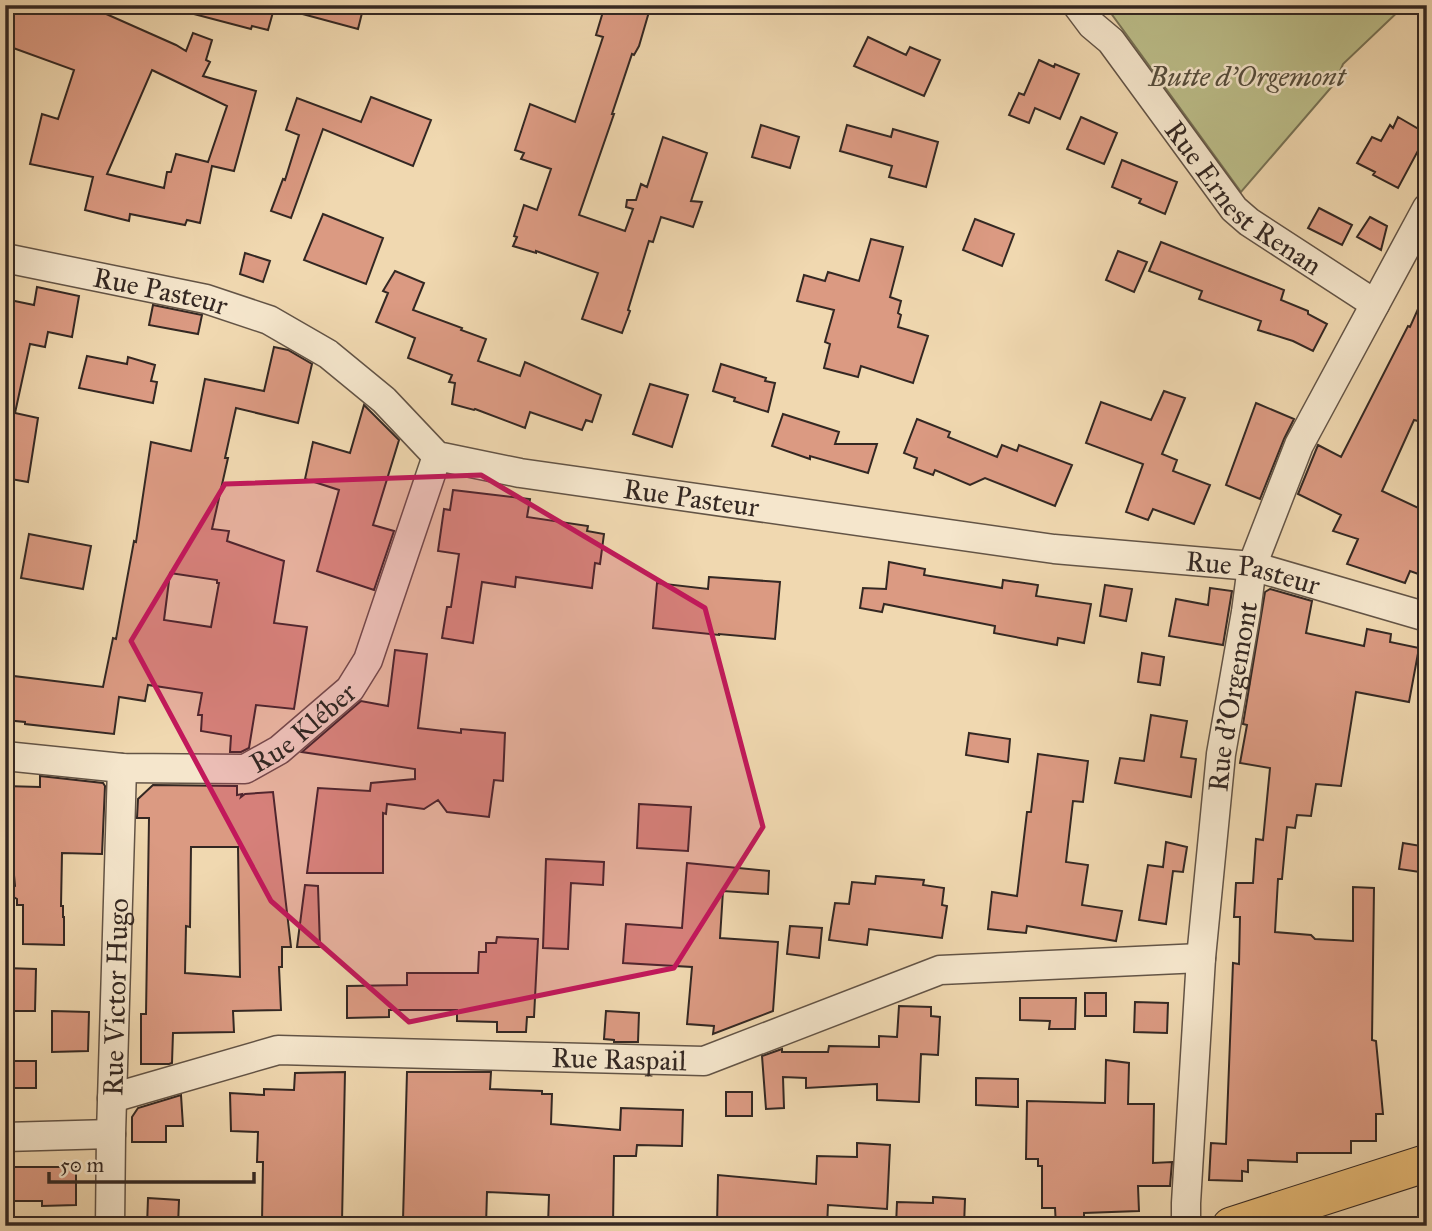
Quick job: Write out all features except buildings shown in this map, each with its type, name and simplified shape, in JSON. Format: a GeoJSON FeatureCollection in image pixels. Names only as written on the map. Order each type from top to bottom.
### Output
{"type":"FeatureCollection","features":[{"type":"Feature","properties":{"kind":"main road"},"geometry":{"type":"LineString","coordinates":[[1255,1222],[1427,1163]]}},
{"type":"Feature","properties":{"kind":"street","name":"Rue Ernest Renan"},"geometry":{"type":"LineString","coordinates":[[1077,5],[1092,25],[1111,41],[1234,209],[1249,222],[1375,304]]}},
{"type":"Feature","properties":{"kind":"street","name":"Rue d'Orgemont"},"geometry":{"type":"LineString","coordinates":[[1186,1226],[1200,958],[1221,754],[1252,566],[1299,445],[1427,208]]}},
{"type":"Feature","properties":{"kind":"street","name":"Rue Pasteur"},"geometry":{"type":"LineString","coordinates":[[5,258],[206,299],[269,320],[328,354],[384,400],[437,456],[520,473],[1054,548],[1252,566],[1427,617]]}},
{"type":"Feature","properties":{"kind":"street","name":"Rue Kléber"},"geometry":{"type":"LineString","coordinates":[[5,756],[122,768],[246,769],[279,750],[350,689],[368,660],[437,456]]}},
{"type":"Feature","properties":{"kind":"street","name":"Rue Victor Hugo"},"geometry":{"type":"LineString","coordinates":[[110,1226],[122,768]]}},
{"type":"Feature","properties":{"kind":"street","name":"Rue Raspail"},"geometry":{"type":"LineString","coordinates":[[112,1098],[278,1050],[704,1061],[940,970],[1200,958]]}},
{"type":"Feature","properties":{"kind":"street"},"geometry":{"type":"LineString","coordinates":[[5,1137],[111,1134]]}},
{"type":"Feature","properties":{"kind":"highlighted area"},"geometry":{"type":"Polygon","coordinates":[[[481,475],[705,608],[763,827],[674,968],[409,1022],[271,901],[131,641],[225,484],[481,475]]]}},
{"type":"Feature","properties":{"kind":"green space","name":"Butte d'Orgemont"},"geometry":{"type":"Polygon","coordinates":[[[1105,5],[1405,5],[1343,64],[1335,83],[1241,192],[1105,5]]]}}]}
